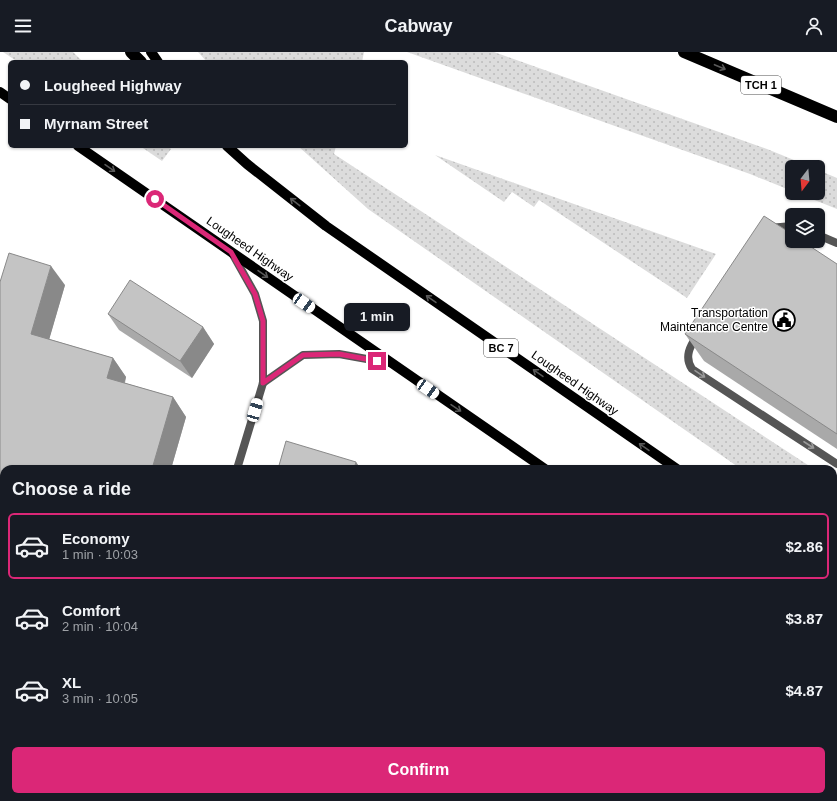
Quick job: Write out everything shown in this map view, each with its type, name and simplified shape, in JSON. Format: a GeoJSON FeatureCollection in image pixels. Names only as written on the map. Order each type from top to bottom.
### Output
{"type":"FeatureCollection","features":[{"type":"Feature","properties":{"kind":"highway"},"geometry":{"type":"LineString","coordinates":[[131,52],[139,60]]}},
{"type":"Feature","properties":{"kind":"highway","name":"TCH 1"},"geometry":{"type":"LineString","coordinates":[[684,52],[837,117]]}},
{"type":"Feature","properties":{"kind":"main road","name":"Lougheed Highway"},"geometry":{"type":"LineString","coordinates":[[81,148],[389,363],[539,465]]}},
{"type":"Feature","properties":{"kind":"main road","name":"Lougheed Highway"},"geometry":{"type":"LineString","coordinates":[[229,148],[247,164],[326,226],[671,465]]}},
{"type":"Feature","properties":{"kind":"street"},"geometry":{"type":"LineString","coordinates":[[767,232],[785,228]]}},
{"type":"Feature","properties":{"kind":"street"},"geometry":{"type":"LineString","coordinates":[[825,238],[837,243]]}},
{"type":"Feature","properties":{"kind":"street"},"geometry":{"type":"LineString","coordinates":[[231,252],[255,294],[263,321],[263,383],[239,465]]}},
{"type":"Feature","properties":{"kind":"street"},"geometry":{"type":"LineString","coordinates":[[703,328],[694,341],[688,356],[692,369],[837,464]]}},
{"type":"Feature","properties":{"kind":"street"},"geometry":{"type":"LineString","coordinates":[[263,383],[303,355],[339,354],[389,363]]}},
{"type":"Feature","properties":{"kind":"shaded area"},"geometry":{"type":"Polygon","coordinates":[[[3,52],[73,52],[81,60],[15,60],[3,52]]]}},
{"type":"Feature","properties":{"kind":"shaded area"},"geometry":{"type":"Polygon","coordinates":[[[198,52],[364,52],[362,60],[205,60],[198,52]]]}},
{"type":"Feature","properties":{"kind":"shaded area"},"geometry":{"type":"Polygon","coordinates":[[[407,52],[494,52],[767,149],[794,160],[785,160],[785,188],[750,174],[407,52]]]}},
{"type":"Feature","properties":{"kind":"shaded area"},"geometry":{"type":"Polygon","coordinates":[[[143,148],[170,148],[171,149],[162,161],[143,148]]]}},
{"type":"Feature","properties":{"kind":"shaded area"},"geometry":{"type":"Polygon","coordinates":[[[300,148],[336,148],[334,154],[808,465],[735,465],[368,209],[300,148]]]}},
{"type":"Feature","properties":{"kind":"shaded area"},"geometry":{"type":"Polygon","coordinates":[[[435,155],[716,254],[687,298],[539,200],[534,207],[512,192],[504,202],[435,155]]]}},
{"type":"Feature","properties":{"kind":"shaded area"},"geometry":{"type":"Polygon","coordinates":[[[825,173],[837,178],[837,209],[814,200],[825,200],[825,173]]]}},
{"type":"Feature","properties":{"kind":"building","name":"Transportation Maintenance Centre"},"geometry":{"type":"Polygon","coordinates":[[[764,216],[785,230],[785,248],[813,248],[837,264],[837,434],[685,334],[764,216]]]}},
{"type":"Feature","properties":{"kind":"building"},"geometry":{"type":"Polygon","coordinates":[[[9,253],[51,266],[31,334],[113,358],[107,378],[173,397],[153,465],[0,465],[0,282],[9,253]]]}},
{"type":"Feature","properties":{"kind":"building"},"geometry":{"type":"Polygon","coordinates":[[[130,280],[203,327],[180,361],[108,314],[130,280]]]}},
{"type":"Feature","properties":{"kind":"building"},"geometry":{"type":"Polygon","coordinates":[[[286,441],[356,462],[355,465],[279,465],[286,441]]]}},
{"type":"Feature","properties":{"kind":"place","name":"Transportation Maintenance Centre"},"geometry":{"type":"Point","coordinates":[784,320]}},
{"type":"Feature","properties":{"kind":"route"},"geometry":{"type":"LineString","coordinates":[[155,199],[231,252],[255,294],[263,321],[263,383],[303,355],[339,354],[377,361]]}}]}
